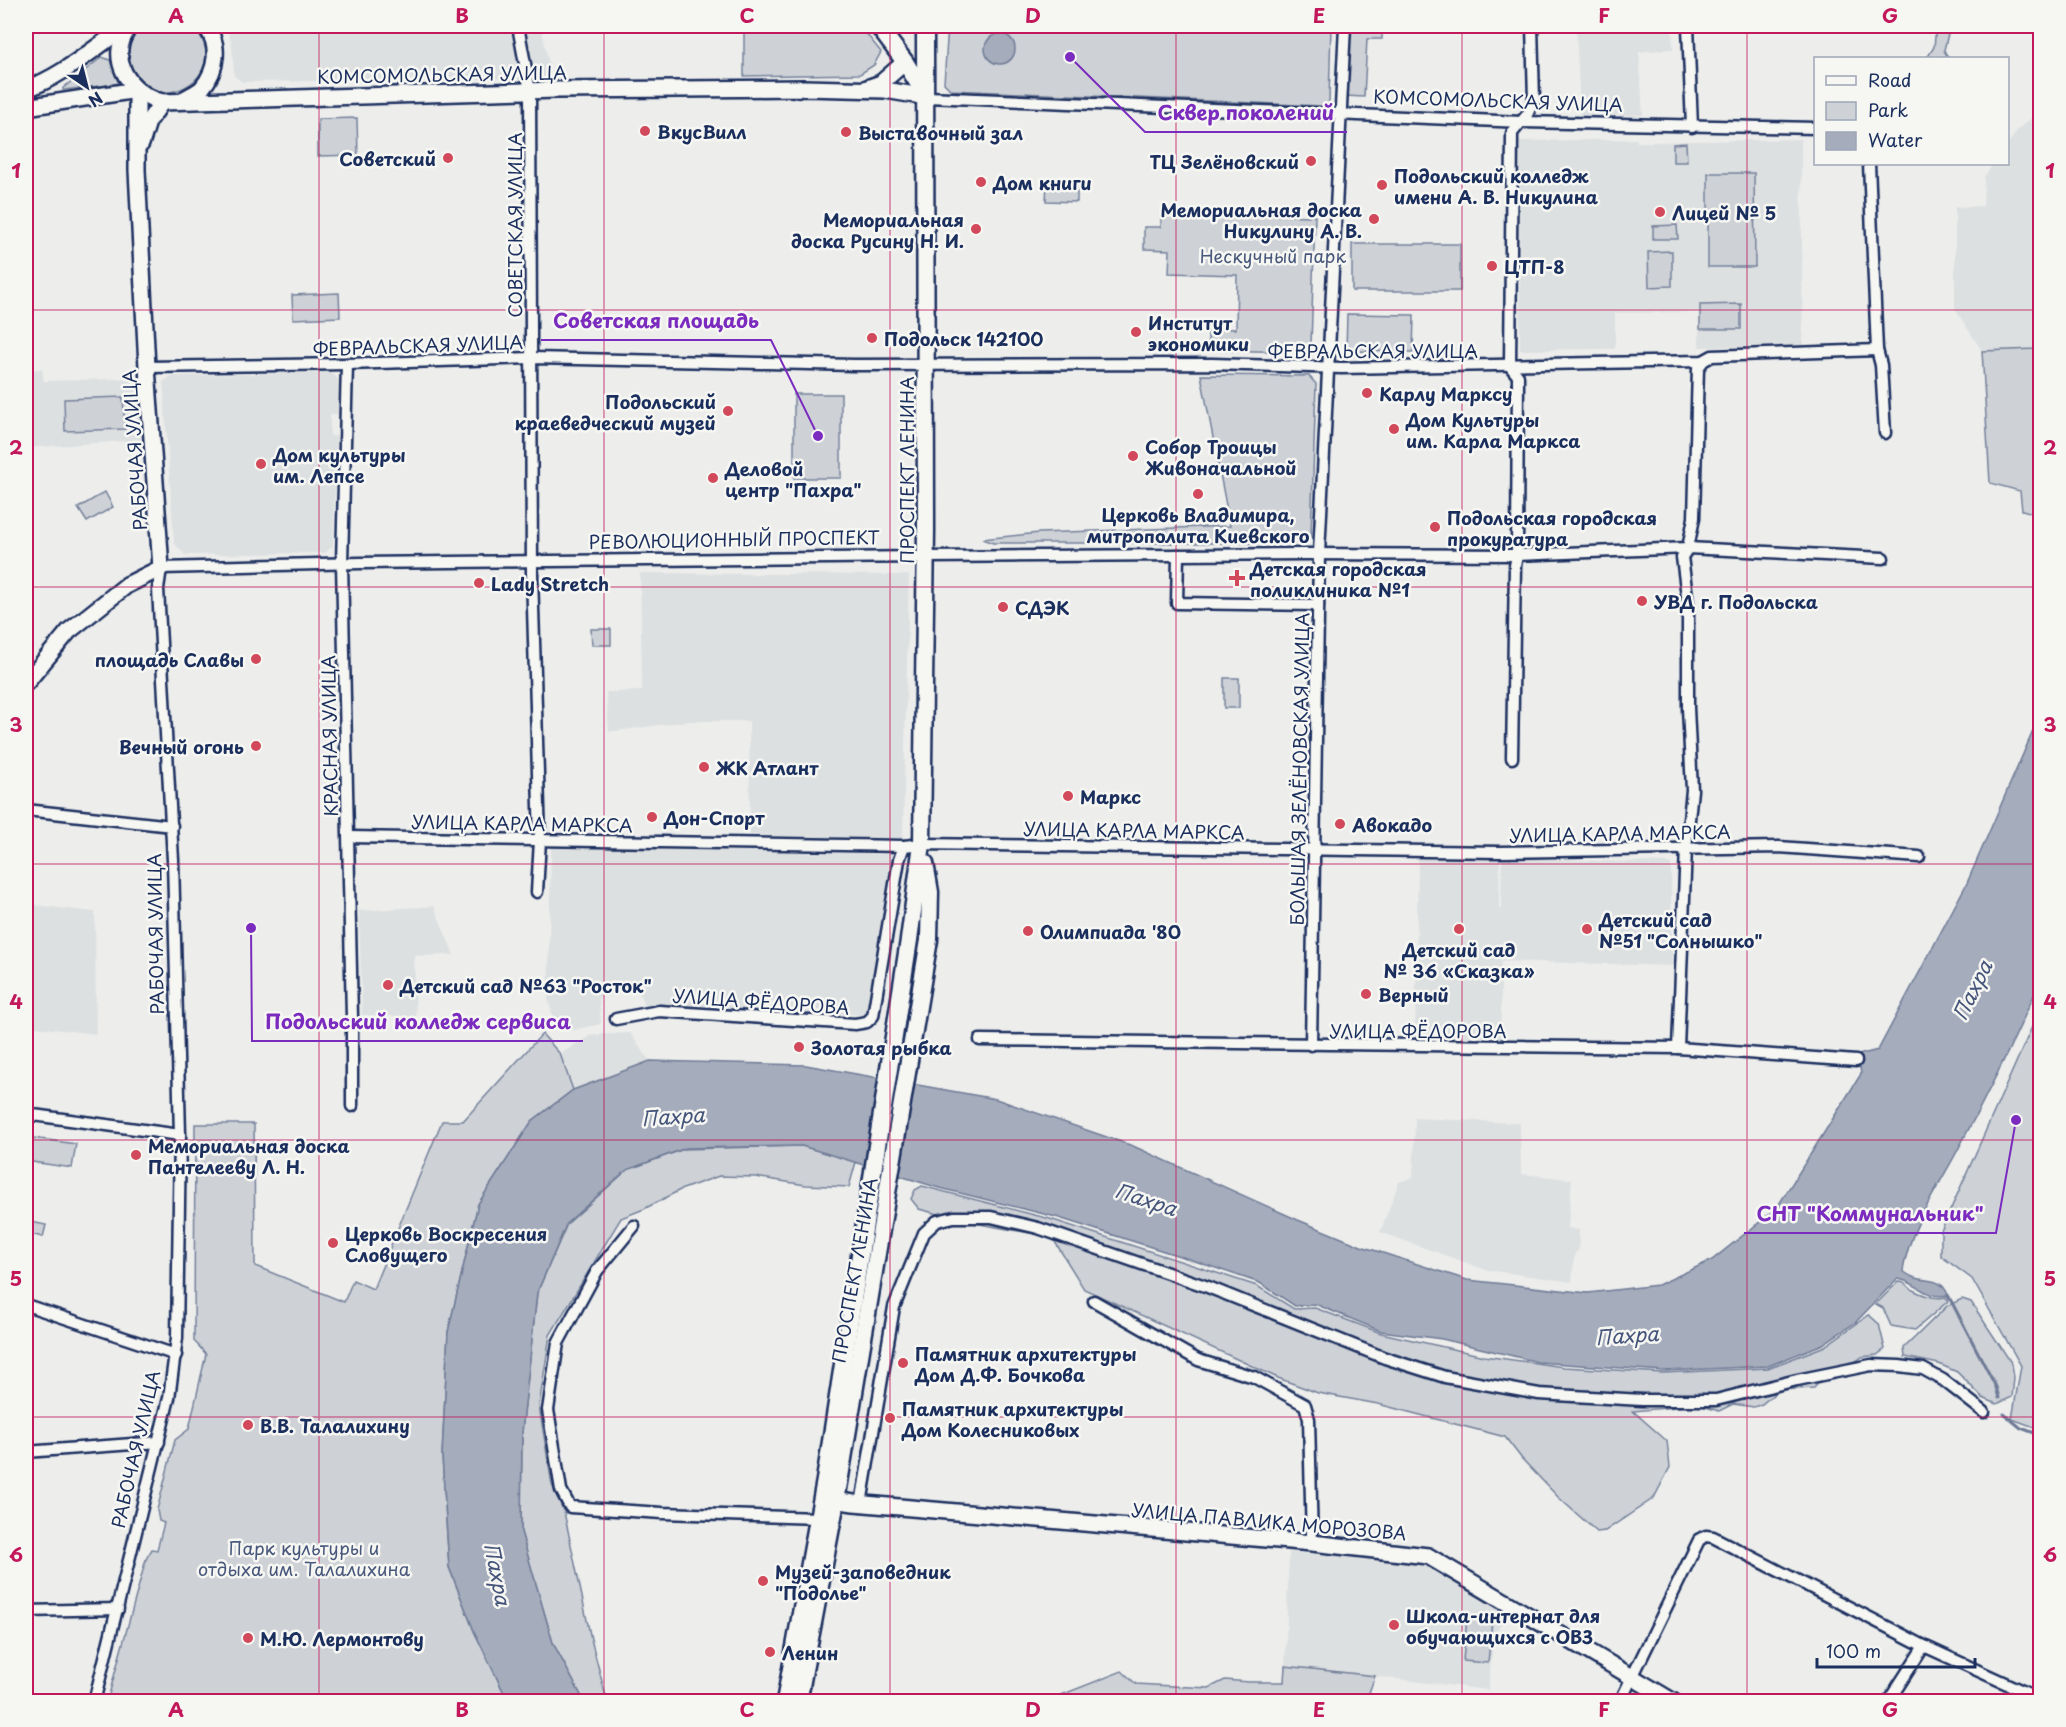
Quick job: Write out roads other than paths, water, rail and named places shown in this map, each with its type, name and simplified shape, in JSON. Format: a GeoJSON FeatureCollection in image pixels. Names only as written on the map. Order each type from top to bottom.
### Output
{"type":"FeatureCollection","features":[{"type":"Feature","properties":{"kind":"main road"},"geometry":{"type":"LineString","coordinates":[[878,26],[927,97]]}},
{"type":"Feature","properties":{"kind":"main road"},"geometry":{"type":"LineString","coordinates":[[905,62],[921,42],[927,28]]}},
{"type":"Feature","properties":{"kind":"main road","name":"ПРОСПЕКТ ЛЕНИНА"},"geometry":{"type":"LineString","coordinates":[[786,1701],[818,1518],[829,1500],[847,1327],[909,940],[922,844],[927,28]]}},
{"type":"Feature","properties":{"kind":"main road","name":"ПРОСПЕКТ ЛЕНИНА"},"geometry":{"type":"LineString","coordinates":[[798,1701],[829,1500],[862,1337],[929,940],[930,892],[922,844]]}},
{"type":"Feature","properties":{"kind":"street"},"geometry":{"type":"LineString","coordinates":[[26,88],[37,85],[60,72],[129,26]]}},
{"type":"Feature","properties":{"kind":"street"},"geometry":{"type":"LineString","coordinates":[[129,26],[122,43],[120,56],[122,69],[128,81],[137,90],[148,98],[162,102]]}},
{"type":"Feature","properties":{"kind":"street"},"geometry":{"type":"LineString","coordinates":[[183,100],[201,89],[213,72],[216,52],[211,32],[205,26]]}},
{"type":"Feature","properties":{"kind":"street","name":"СОВЕТСКАЯ УЛИЦА"},"geometry":{"type":"LineString","coordinates":[[518,26],[530,91],[532,561],[540,840],[537,892]]}},
{"type":"Feature","properties":{"kind":"street","name":"БОЛЬШАЯ ЗЕЛЁНОВСКАЯ УЛИЦА"},"geometry":{"type":"LineString","coordinates":[[1311,1045],[1319,554],[1345,26]]}},
{"type":"Feature","properties":{"kind":"street"},"geometry":{"type":"LineString","coordinates":[[1512,758],[1517,555],[1518,376],[1510,366],[1512,133],[1522,122],[1534,100],[1532,26]]}},
{"type":"Feature","properties":{"kind":"street"},"geometry":{"type":"LineString","coordinates":[[1688,26],[1692,127]]}},
{"type":"Feature","properties":{"kind":"street"},"geometry":{"type":"LineString","coordinates":[[864,89],[880,83],[905,62]]}},
{"type":"Feature","properties":{"kind":"street","name":"КОМСОМОЛЬСКАЯ УЛИЦА"},"geometry":{"type":"LineString","coordinates":[[162,102],[530,91],[864,89],[927,97],[1522,122],[1814,128]]}},
{"type":"Feature","properties":{"kind":"street"},"geometry":{"type":"LineString","coordinates":[[26,107],[137,90]]}},
{"type":"Feature","properties":{"kind":"street","name":"РАБОЧАЯ УЛИЦА"},"geometry":{"type":"LineString","coordinates":[[94,1701],[170,1398],[176,1355],[180,1135],[172,826],[158,589],[161,568],[136,158],[137,90]]}},
{"type":"Feature","properties":{"kind":"street","name":"РАБОЧАЯ УЛИЦА"},"geometry":{"type":"LineString","coordinates":[[136,158],[148,122],[162,102]]}},
{"type":"Feature","properties":{"kind":"street"},"geometry":{"type":"LineString","coordinates":[[1869,165],[1877,350],[1881,364],[1885,432]]}},
{"type":"Feature","properties":{"kind":"street","name":"ФЕВРАЛЬСКАЯ УЛИЦА"},"geometry":{"type":"LineString","coordinates":[[147,367],[532,358],[842,365],[1212,364],[1328,368],[1702,361],[1712,356],[1877,350]]}},
{"type":"Feature","properties":{"kind":"street"},"geometry":{"type":"LineString","coordinates":[[1678,1048],[1686,848],[1692,790],[1688,708],[1688,604],[1682,557],[1688,548],[1694,518],[1698,368],[1702,361]]}},
{"type":"Feature","properties":{"kind":"street","name":"КРАСНАЯ УЛИЦА"},"geometry":{"type":"LineString","coordinates":[[347,364],[342,563],[352,1106]]}},
{"type":"Feature","properties":{"kind":"street","name":"РЕВОЛЮЦИОННЫЙ ПРОСПЕКТ"},"geometry":{"type":"LineString","coordinates":[[26,683],[69,631],[127,585],[161,568],[342,563],[925,557],[1517,555],[1688,548],[1883,558]]}},
{"type":"Feature","properties":{"kind":"street"},"geometry":{"type":"LineString","coordinates":[[1178,555],[1177,603],[1318,605]]}},
{"type":"Feature","properties":{"kind":"street"},"geometry":{"type":"LineString","coordinates":[[26,810],[172,826]]}},
{"type":"Feature","properties":{"kind":"street","name":"УЛИЦА КАРЛА МАРКСА"},"geometry":{"type":"LineString","coordinates":[[348,837],[1501,852],[1779,847],[1919,857]]}},
{"type":"Feature","properties":{"kind":"street","name":"УЛИЦА ФЁДОРОВА"},"geometry":{"type":"LineString","coordinates":[[616,1019],[658,1011],[855,1024],[867,1022],[873,1016],[899,860],[904,846]]}},
{"type":"Feature","properties":{"kind":"street","name":"УЛИЦА ФЁДОРОВА"},"geometry":{"type":"LineString","coordinates":[[980,1040],[1678,1048],[1856,1061]]}},
{"type":"Feature","properties":{"kind":"street"},"geometry":{"type":"LineString","coordinates":[[26,1114],[180,1135]]}},
{"type":"Feature","properties":{"kind":"street"},"geometry":{"type":"LineString","coordinates":[[861,1504],[894,1307],[924,1233],[937,1221],[954,1217],[991,1217],[1038,1228],[1208,1287],[1385,1358],[1445,1377],[1539,1394],[1642,1400],[1716,1400],[1871,1365],[1914,1366],[1943,1380],[1984,1412]]}},
{"type":"Feature","properties":{"kind":"street"},"geometry":{"type":"LineString","coordinates":[[634,1226],[597,1271],[558,1343],[548,1410],[561,1490],[570,1507],[662,1513],[818,1518]]}},
{"type":"Feature","properties":{"kind":"street"},"geometry":{"type":"LineString","coordinates":[[1094,1301],[1198,1360],[1254,1377],[1305,1406],[1309,1419],[1312,1543]]}},
{"type":"Feature","properties":{"kind":"street"},"geometry":{"type":"LineString","coordinates":[[26,1305],[176,1355]]}},
{"type":"Feature","properties":{"kind":"street"},"geometry":{"type":"LineString","coordinates":[[26,1452],[159,1442]]}},
{"type":"Feature","properties":{"kind":"street","name":"УЛИЦА ПАВЛИКА МОРОЗОВА"},"geometry":{"type":"LineString","coordinates":[[829,1500],[1312,1543],[1428,1556],[1674,1701]]}},
{"type":"Feature","properties":{"kind":"street"},"geometry":{"type":"LineString","coordinates":[[1620,1701],[1699,1540],[1706,1536],[1713,1537],[1924,1646],[2040,1699]]}},
{"type":"Feature","properties":{"kind":"street"},"geometry":{"type":"LineString","coordinates":[[26,1611],[118,1609]]}},
{"type":"Feature","properties":{"kind":"street"},"geometry":{"type":"LineString","coordinates":[[1888,1701],[1924,1646]]}},
{"type":"Feature","properties":{"kind":"water"},"geometry":{"type":"Polygon","coordinates":[[[1000,34],[1011,38],[1015,49],[1011,60],[1000,64],[989,60],[985,49],[989,38],[1000,34]]]}},
{"type":"Feature","properties":{"kind":"water","name":"Пахра"},"geometry":{"type":"Polygon","coordinates":[[[2040,715],[2040,981],[1993,1082],[1919,1221],[1903,1271],[1914,1278],[1939,1283],[1948,1295],[1933,1295],[1904,1280],[1897,1279],[1856,1322],[1823,1344],[1768,1366],[1664,1371],[1538,1362],[1442,1339],[1381,1331],[1315,1304],[1295,1306],[1260,1283],[1189,1259],[1056,1217],[936,1187],[802,1146],[686,1148],[627,1170],[567,1223],[537,1293],[522,1432],[521,1532],[553,1643],[584,1701],[508,1701],[474,1631],[449,1567],[442,1456],[448,1332],[478,1204],[532,1121],[573,1090],[650,1061],[806,1065],[996,1099],[1133,1146],[1361,1246],[1467,1280],[1588,1293],[1658,1285],[1712,1260],[1776,1209],[1861,1074],[1858,1055],[1878,1050],[1967,883],[2040,715]]]}},
{"type":"Feature","properties":{"kind":"waterway"},"geometry":{"type":"LineString","coordinates":[[1948,1295],[1996,1387],[1999,1398]]}},
{"type":"Feature","properties":{"kind":"waterway"},"geometry":{"type":"LineString","coordinates":[[2004,1414],[2021,1428],[2040,1435]]}},
{"type":"Feature","properties":{"kind":"place","name":"Сквер поколений"},"geometry":{"type":"Point","coordinates":[1070,57]}},
{"type":"Feature","properties":{"kind":"place","name":"ВкусВилл"},"geometry":{"type":"Point","coordinates":[645,131]}},
{"type":"Feature","properties":{"kind":"place","name":"Выставочный зал"},"geometry":{"type":"Point","coordinates":[846,132]}},
{"type":"Feature","properties":{"kind":"place","name":"Советский"},"geometry":{"type":"Point","coordinates":[448,158]}},
{"type":"Feature","properties":{"kind":"place","name":"ТЦ Зелёновский"},"geometry":{"type":"Point","coordinates":[1311,161]}},
{"type":"Feature","properties":{"kind":"place","name":"Дом книги"},"geometry":{"type":"Point","coordinates":[981,182]}},
{"type":"Feature","properties":{"kind":"place","name":"Подольский колледж имени А. В. Никулина"},"geometry":{"type":"Point","coordinates":[1382,185]}},
{"type":"Feature","properties":{"kind":"place","name":"Лицей № 5"},"geometry":{"type":"Point","coordinates":[1660,212]}},
{"type":"Feature","properties":{"kind":"place","name":"Мемориальная доска Никулину А. В."},"geometry":{"type":"Point","coordinates":[1374,219]}},
{"type":"Feature","properties":{"kind":"place","name":"Мемориальная доска Русину Н. И."},"geometry":{"type":"Point","coordinates":[976,229]}},
{"type":"Feature","properties":{"kind":"place","name":"ЦТП-8"},"geometry":{"type":"Point","coordinates":[1492,266]}},
{"type":"Feature","properties":{"kind":"place","name":"Институт экономики"},"geometry":{"type":"Point","coordinates":[1136,332]}},
{"type":"Feature","properties":{"kind":"place","name":"Подольск 142100"},"geometry":{"type":"Point","coordinates":[872,338]}},
{"type":"Feature","properties":{"kind":"place","name":"Карлу Марксу"},"geometry":{"type":"Point","coordinates":[1367,393]}},
{"type":"Feature","properties":{"kind":"place","name":"Подольский краеведческий музей"},"geometry":{"type":"Point","coordinates":[728,411]}},
{"type":"Feature","properties":{"kind":"place","name":"Дом Культуры им. Карла Маркса"},"geometry":{"type":"Point","coordinates":[1394,429]}},
{"type":"Feature","properties":{"kind":"place","name":"Советская площадь"},"geometry":{"type":"Point","coordinates":[818,436]}},
{"type":"Feature","properties":{"kind":"place","name":"Собор Троицы Живоначальной"},"geometry":{"type":"Point","coordinates":[1133,456]}},
{"type":"Feature","properties":{"kind":"place","name":"Дом культуры им. Лепсе"},"geometry":{"type":"Point","coordinates":[261,464]}},
{"type":"Feature","properties":{"kind":"place","name":"Деловой центр \"Пахра\""},"geometry":{"type":"Point","coordinates":[713,478]}},
{"type":"Feature","properties":{"kind":"place","name":"Церковь Владимира, митрополита Киевского"},"geometry":{"type":"Point","coordinates":[1198,494]}},
{"type":"Feature","properties":{"kind":"place","name":"Подольская городская прокуратура"},"geometry":{"type":"Point","coordinates":[1435,527]}},
{"type":"Feature","properties":{"kind":"place","name":"Детская городская поликлиника №1"},"geometry":{"type":"Point","coordinates":[1237,578]}},
{"type":"Feature","properties":{"kind":"place","name":"Lady Stretch"},"geometry":{"type":"Point","coordinates":[479,583]}},
{"type":"Feature","properties":{"kind":"place","name":"УВД г. Подольска"},"geometry":{"type":"Point","coordinates":[1642,601]}},
{"type":"Feature","properties":{"kind":"place","name":"СДЭК"},"geometry":{"type":"Point","coordinates":[1003,607]}},
{"type":"Feature","properties":{"kind":"place","name":"площадь Славы"},"geometry":{"type":"Point","coordinates":[256,659]}},
{"type":"Feature","properties":{"kind":"place","name":"Вечный огонь"},"geometry":{"type":"Point","coordinates":[256,746]}},
{"type":"Feature","properties":{"kind":"place","name":"ЖК Атлант"},"geometry":{"type":"Point","coordinates":[704,767]}},
{"type":"Feature","properties":{"kind":"place","name":"Маркс"},"geometry":{"type":"Point","coordinates":[1068,796]}},
{"type":"Feature","properties":{"kind":"place","name":"Дон-Спорт"},"geometry":{"type":"Point","coordinates":[652,817]}},
{"type":"Feature","properties":{"kind":"place","name":"Авокадо"},"geometry":{"type":"Point","coordinates":[1340,824]}},
{"type":"Feature","properties":{"kind":"place","name":"Подольский колледж сервиса"},"geometry":{"type":"Point","coordinates":[251,928]}},
{"type":"Feature","properties":{"kind":"place","name":"Детский сад № 36 «Сказка»"},"geometry":{"type":"Point","coordinates":[1459,929]}},
{"type":"Feature","properties":{"kind":"place","name":"Детский сад №51 \"Солнышко\""},"geometry":{"type":"Point","coordinates":[1587,929]}},
{"type":"Feature","properties":{"kind":"place","name":"Олимпиада '80"},"geometry":{"type":"Point","coordinates":[1028,931]}},
{"type":"Feature","properties":{"kind":"place","name":"Детский сад №63 \"Росток\""},"geometry":{"type":"Point","coordinates":[388,985]}},
{"type":"Feature","properties":{"kind":"place","name":"Верный"},"geometry":{"type":"Point","coordinates":[1366,994]}},
{"type":"Feature","properties":{"kind":"place","name":"Золотая рыбка"},"geometry":{"type":"Point","coordinates":[799,1047]}},
{"type":"Feature","properties":{"kind":"place","name":"СНТ \"Коммунальник\""},"geometry":{"type":"Point","coordinates":[2016,1120]}},
{"type":"Feature","properties":{"kind":"place","name":"Мемориальная доска Пантелееву Л. Н."},"geometry":{"type":"Point","coordinates":[136,1155]}},
{"type":"Feature","properties":{"kind":"place","name":"Церковь Воскресения Словущего"},"geometry":{"type":"Point","coordinates":[333,1243]}},
{"type":"Feature","properties":{"kind":"place","name":"Памятник архитектуры Дом Д.Ф. Бочкова"},"geometry":{"type":"Point","coordinates":[903,1363]}},
{"type":"Feature","properties":{"kind":"place","name":"Памятник архитектуры Дом Колесниковых"},"geometry":{"type":"Point","coordinates":[890,1418]}},
{"type":"Feature","properties":{"kind":"place","name":"В.В. Талалихину"},"geometry":{"type":"Point","coordinates":[248,1425]}},
{"type":"Feature","properties":{"kind":"place","name":"Музей-заповедник \"Подолье\""},"geometry":{"type":"Point","coordinates":[763,1581]}},
{"type":"Feature","properties":{"kind":"place","name":"Школа-интернат для обучающихся с ОВЗ"},"geometry":{"type":"Point","coordinates":[1394,1625]}},
{"type":"Feature","properties":{"kind":"place","name":"М.Ю. Лермонтову"},"geometry":{"type":"Point","coordinates":[248,1638]}},
{"type":"Feature","properties":{"kind":"place","name":"Ленин"},"geometry":{"type":"Point","coordinates":[770,1652]}},
{"type":"Feature","properties":{"kind":"park label","name":"Нескучный парк"},"geometry":{"type":"Point","coordinates":[1273,255]}},
{"type":"Feature","properties":{"kind":"park label","name":"Парк культуры и отдыха им. Талалихина"},"geometry":{"type":"Point","coordinates":[304,1557]}}]}
